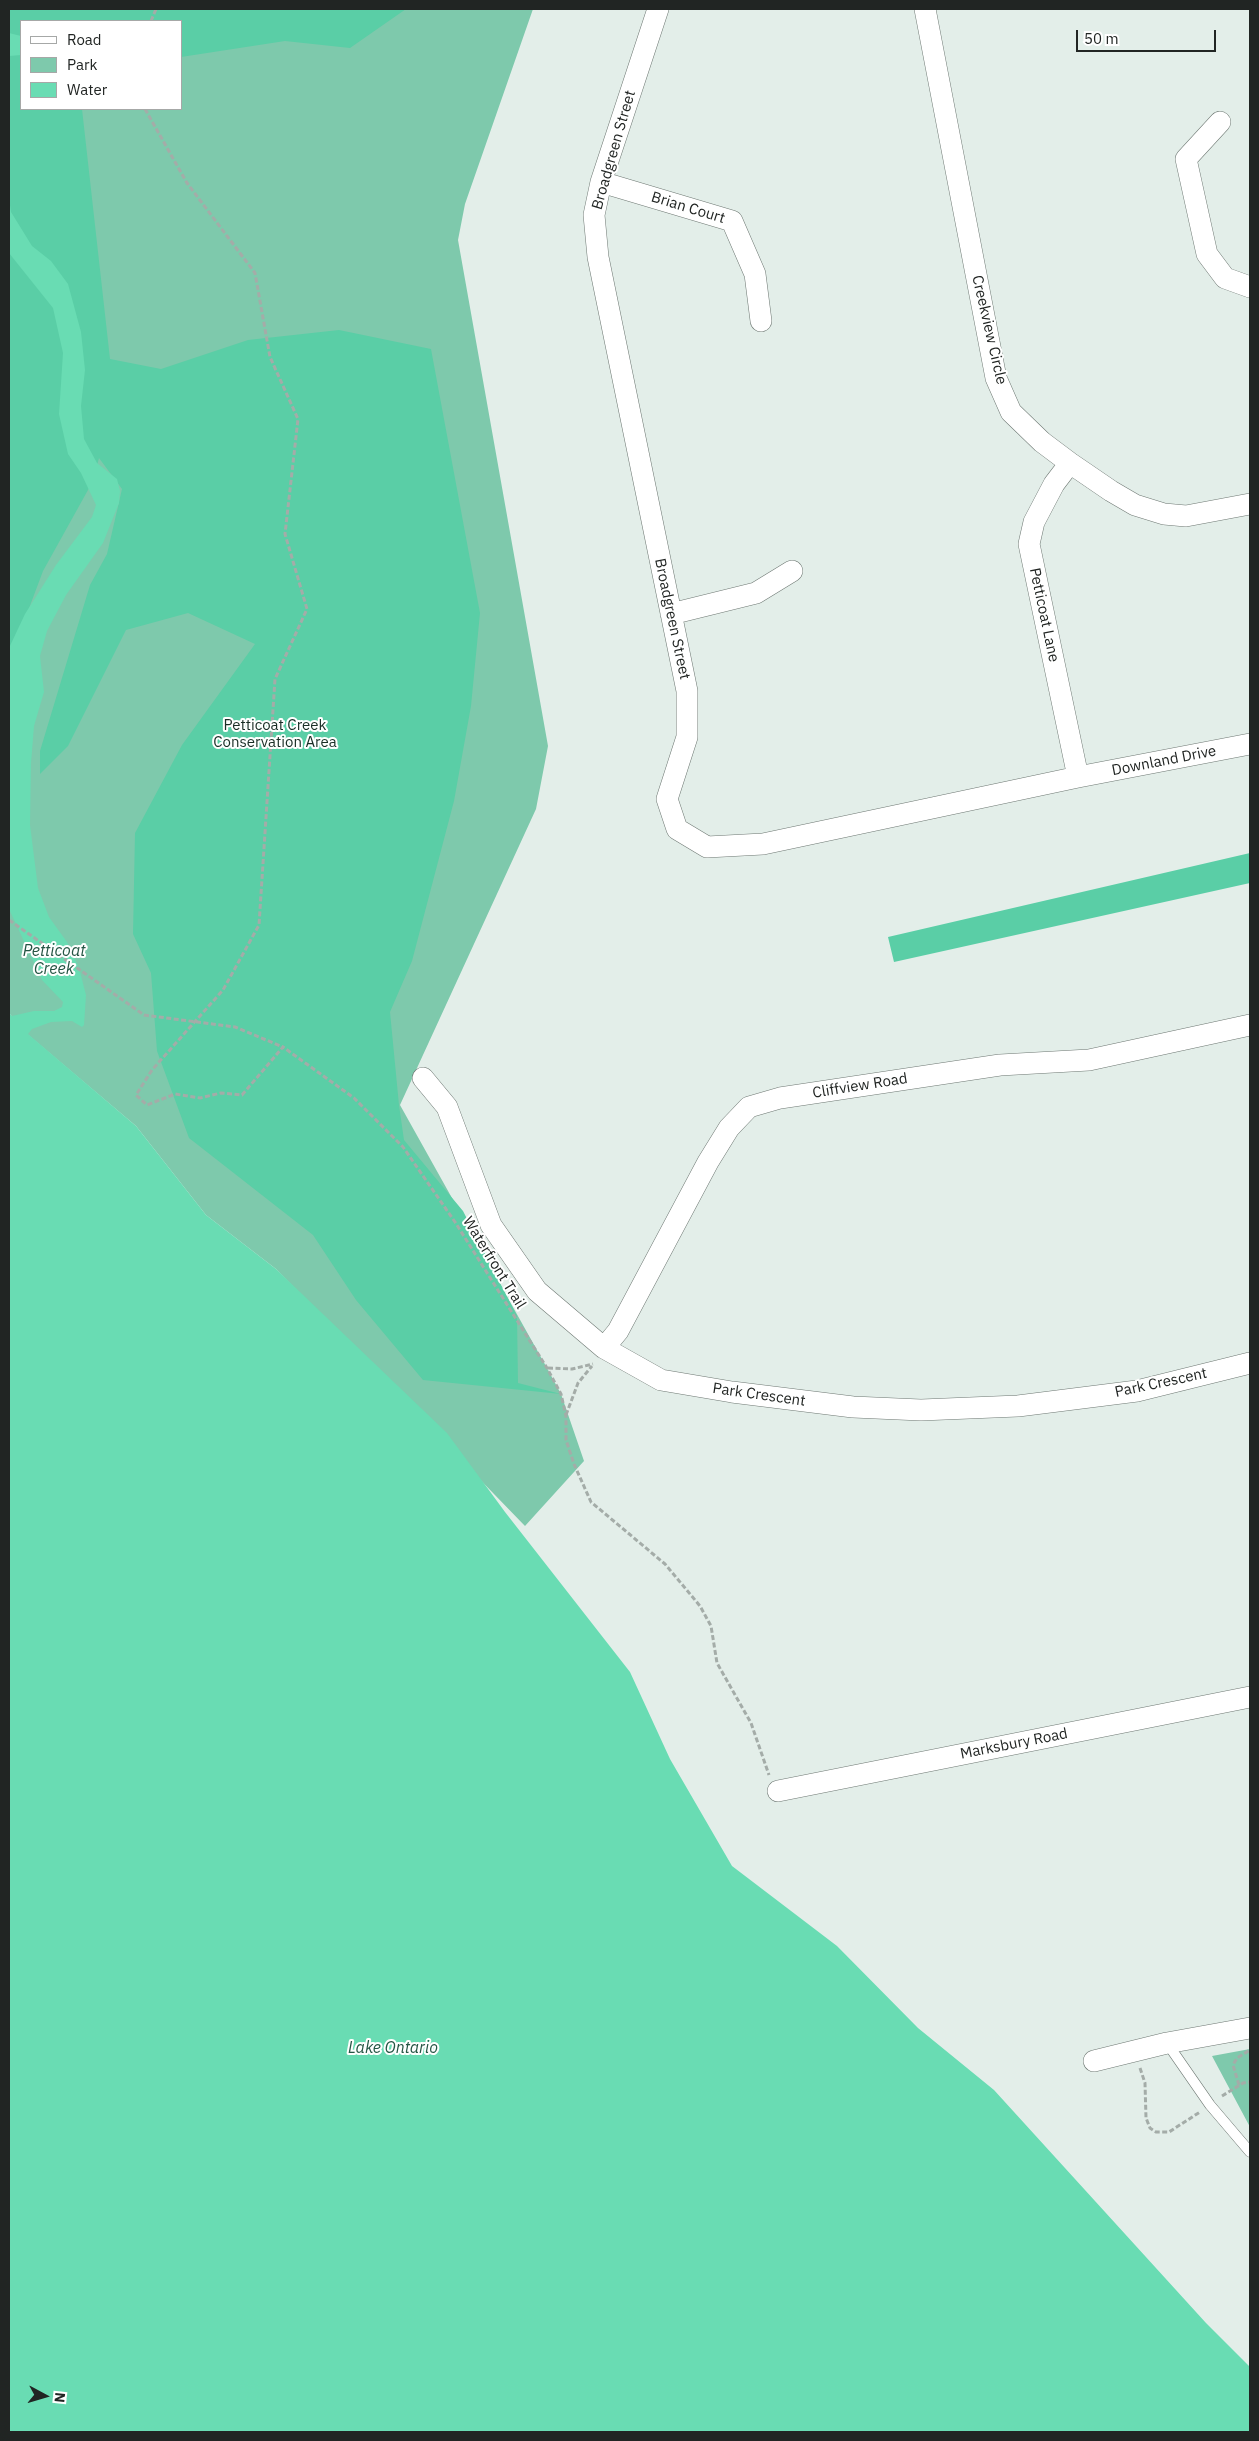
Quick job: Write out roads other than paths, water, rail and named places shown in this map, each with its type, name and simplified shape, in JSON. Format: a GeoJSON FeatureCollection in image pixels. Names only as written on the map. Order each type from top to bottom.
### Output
{"type":"FeatureCollection","features":[{"type":"Feature","properties":{"kind":"street","name":"Broadgreen Street"},"geometry":{"type":"LineString","coordinates":[[658,9],[601,182],[594,215],[598,257],[687,691],[687,737],[667,799],[677,829],[708,847],[763,844],[1078,777]]}},
{"type":"Feature","properties":{"kind":"street","name":"Creekview Circle"},"geometry":{"type":"LineString","coordinates":[[925,9],[996,378],[1011,412],[1042,442],[1111,491],[1135,505],[1164,514],[1186,516],[1250,504]]}},
{"type":"Feature","properties":{"kind":"street"},"geometry":{"type":"LineString","coordinates":[[1220,122],[1186,159],[1207,254],[1225,278],[1250,287]]}},
{"type":"Feature","properties":{"kind":"street","name":"Brian Court"},"geometry":{"type":"LineString","coordinates":[[601,182],[732,221],[754,274],[761,321]]}},
{"type":"Feature","properties":{"kind":"street","name":"Petticoat Lane"},"geometry":{"type":"LineString","coordinates":[[1070,463],[1054,484],[1034,522],[1029,544],[1078,777]]}},
{"type":"Feature","properties":{"kind":"street"},"geometry":{"type":"LineString","coordinates":[[671,614],[756,593],[792,571]]}},
{"type":"Feature","properties":{"kind":"street","name":"Downland Drive"},"geometry":{"type":"LineString","coordinates":[[1078,777],[1250,744]]}},
{"type":"Feature","properties":{"kind":"street","name":"Cliffview Road"},"geometry":{"type":"LineString","coordinates":[[604,1348],[618,1331],[708,1162],[729,1128],[749,1107],[780,1098],[981,1068],[1089,1060],[1250,1025]]}},
{"type":"Feature","properties":{"kind":"street","name":"Park Crescent"},"geometry":{"type":"LineString","coordinates":[[423,1078],[446,1107],[491,1225],[537,1291],[604,1348],[660,1380],[732,1392],[853,1407],[921,1410],[1018,1406],[1137,1391],[1250,1363]]}},
{"type":"Feature","properties":{"kind":"street","name":"Marksbury Road"},"geometry":{"type":"LineString","coordinates":[[778,1791],[1250,1697]]}},
{"type":"Feature","properties":{"kind":"street"},"geometry":{"type":"LineString","coordinates":[[1094,2061],[1167,2043],[1250,2028]]}},
{"type":"Feature","properties":{"kind":"lane"},"geometry":{"type":"LineString","coordinates":[[1167,2043],[1210,2105],[1250,2152]]}},
{"type":"Feature","properties":{"kind":"water"},"geometry":{"type":"Polygon","coordinates":[[[9,33],[20,36],[20,55],[9,56],[9,33]]]}},
{"type":"Feature","properties":{"kind":"water","name":"Lake Ontario"},"geometry":{"type":"Polygon","coordinates":[[[9,198],[11,212],[32,246],[51,261],[68,284],[81,332],[85,370],[81,406],[84,439],[97,463],[117,479],[120,491],[119,503],[103,543],[66,595],[47,631],[40,656],[44,692],[34,726],[31,763],[30,825],[38,888],[49,917],[67,942],[79,968],[86,995],[84,1025],[82,1027],[72,1021],[51,1022],[32,1029],[28,1034],[136,1126],[206,1215],[276,1269],[447,1433],[505,1512],[630,1672],[670,1759],[732,1866],[837,1946],[918,2028],[994,2090],[1206,2323],[1250,2367],[1250,2432],[9,2432],[9,1013],[12,1016],[34,1011],[54,1011],[62,1007],[63,1002],[42,980],[9,909],[9,648],[25,614],[56,565],[92,517],[96,505],[81,473],[68,454],[59,414],[63,353],[53,308],[9,253],[9,198]]]}},
{"type":"Feature","properties":{"kind":"park label","name":"Petticoat Creek Conservation Area"},"geometry":{"type":"Point","coordinates":[275,734]}},
{"type":"Feature","properties":{"kind":"water label","name":"Petticoat Creek"},"geometry":{"type":"Point","coordinates":[54,960]}}]}
